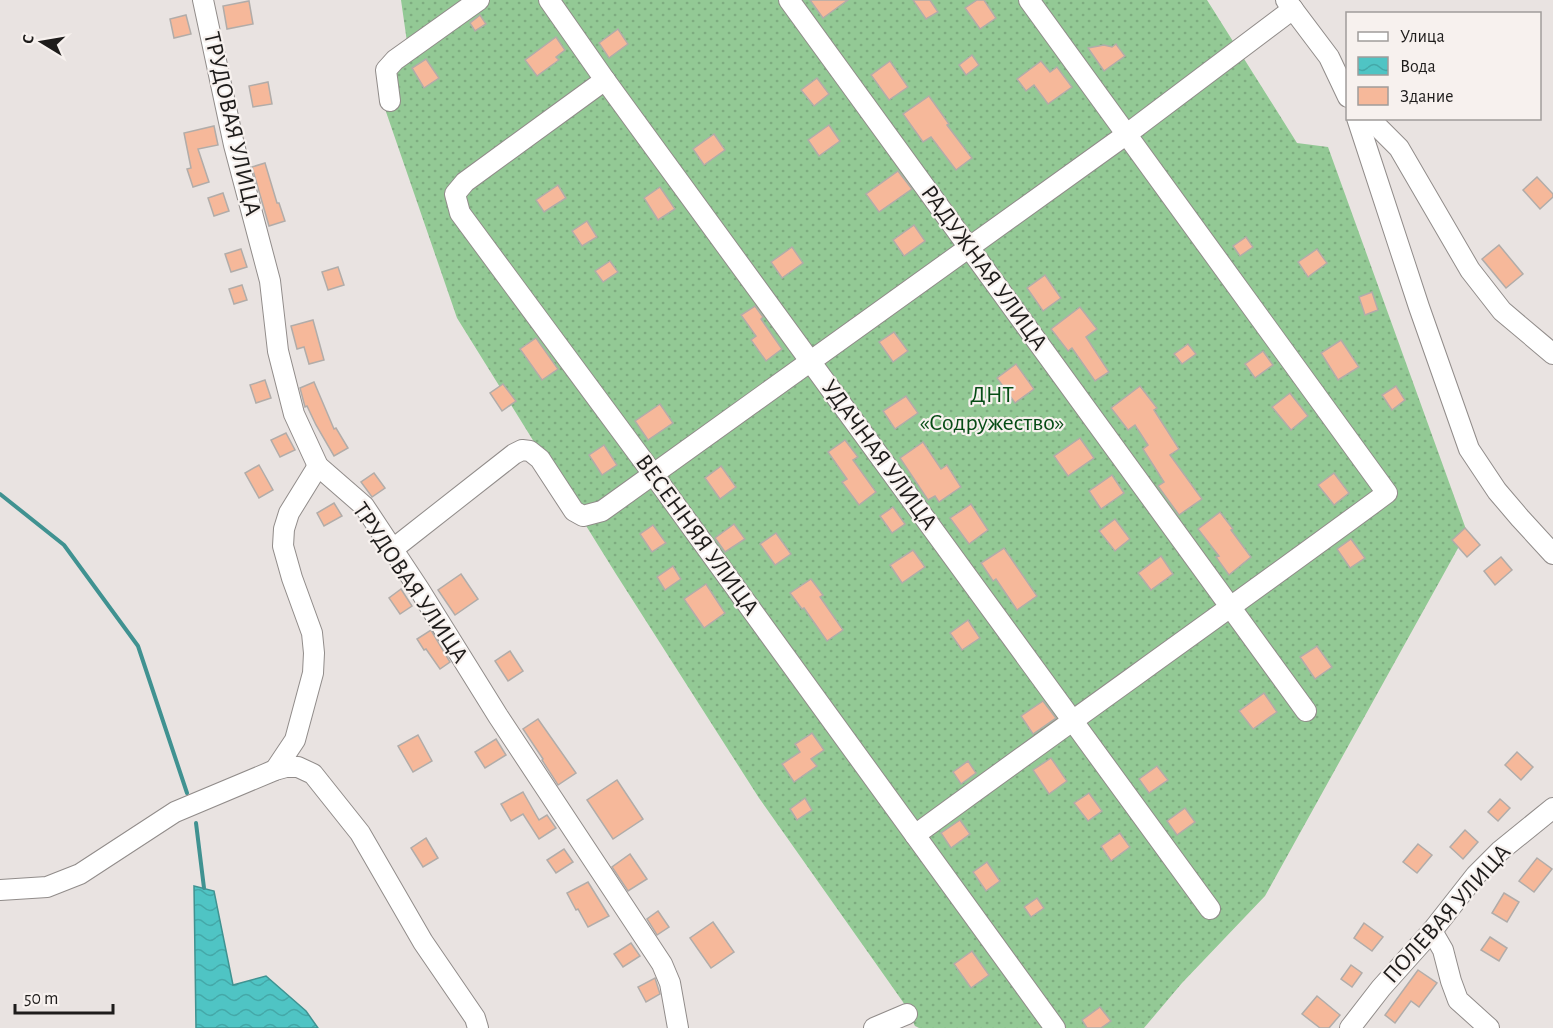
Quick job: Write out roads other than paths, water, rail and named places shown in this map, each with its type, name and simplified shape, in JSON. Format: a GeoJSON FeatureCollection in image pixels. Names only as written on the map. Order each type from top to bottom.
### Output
{"type":"FeatureCollection","features":[{"type":"Feature","properties":{"kind":"street","name":"ТРУДОВАЯ УЛИЦА"},"geometry":{"type":"LineString","coordinates":[[203,0],[234,145],[270,281],[278,351],[294,414],[318,466],[364,507],[662,964],[670,983],[678,1028]]}},
{"type":"Feature","properties":{"kind":"street"},"geometry":{"type":"LineString","coordinates":[[390,101],[386,70],[395,60],[479,0]]}},
{"type":"Feature","properties":{"kind":"street","name":"УДАЧНАЯ УЛИЦА"},"geometry":{"type":"LineString","coordinates":[[549,0],[1210,909]]}},
{"type":"Feature","properties":{"kind":"street","name":"РАДУЖНАЯ УЛИЦА"},"geometry":{"type":"LineString","coordinates":[[789,0],[1306,711]]}},
{"type":"Feature","properties":{"kind":"street"},"geometry":{"type":"LineString","coordinates":[[915,835],[1388,493],[1029,0]]}},
{"type":"Feature","properties":{"kind":"street"},"geometry":{"type":"LineString","coordinates":[[393,549],[522,450],[540,459],[574,512],[583,516],[602,511],[1127,134],[1290,5],[1329,57],[1346,95]]}},
{"type":"Feature","properties":{"kind":"street","name":"ВЕСЕННЯЯ УЛИЦА"},"geometry":{"type":"LineString","coordinates":[[605,80],[465,182],[454,194],[460,213],[653,474],[1055,1028]]}},
{"type":"Feature","properties":{"kind":"street"},"geometry":{"type":"LineString","coordinates":[[1358,120],[1419,307],[1469,449],[1497,491],[1553,554]]}},
{"type":"Feature","properties":{"kind":"street"},"geometry":{"type":"LineString","coordinates":[[1371,120],[1399,148],[1470,270],[1502,311],[1553,354]]}},
{"type":"Feature","properties":{"kind":"street"},"geometry":{"type":"LineString","coordinates":[[275,770],[295,740],[313,673],[315,653],[312,633],[283,546],[284,530],[290,513],[318,466]]}},
{"type":"Feature","properties":{"kind":"street"},"geometry":{"type":"LineString","coordinates":[[0,890],[47,887],[80,874],[175,812],[275,770],[298,767],[312,774],[360,833],[423,942],[475,1018],[478,1028]]}},
{"type":"Feature","properties":{"kind":"street","name":"ПОЛЕВАЯ УЛИЦА"},"geometry":{"type":"LineString","coordinates":[[1350,1028],[1484,867],[1553,808]]}},
{"type":"Feature","properties":{"kind":"street"},"geometry":{"type":"LineString","coordinates":[[1432,931],[1443,950],[1458,1000],[1489,1028]]}},
{"type":"Feature","properties":{"kind":"street"},"geometry":{"type":"LineString","coordinates":[[874,1028],[907,1014]]}},
{"type":"Feature","properties":{"kind":"water"},"geometry":{"type":"Polygon","coordinates":[[[194,886],[214,891],[233,985],[266,976],[306,1011],[318,1028],[196,1028],[194,886]]]}},
{"type":"Feature","properties":{"kind":"waterway"},"geometry":{"type":"LineString","coordinates":[[0,494],[64,545],[138,646],[187,793]]}},
{"type":"Feature","properties":{"kind":"waterway"},"geometry":{"type":"LineString","coordinates":[[196,823],[204,888]]}},
{"type":"Feature","properties":{"kind":"park label","name":"ДНТ «Содружество»"},"geometry":{"type":"Point","coordinates":[992,409]}}]}
